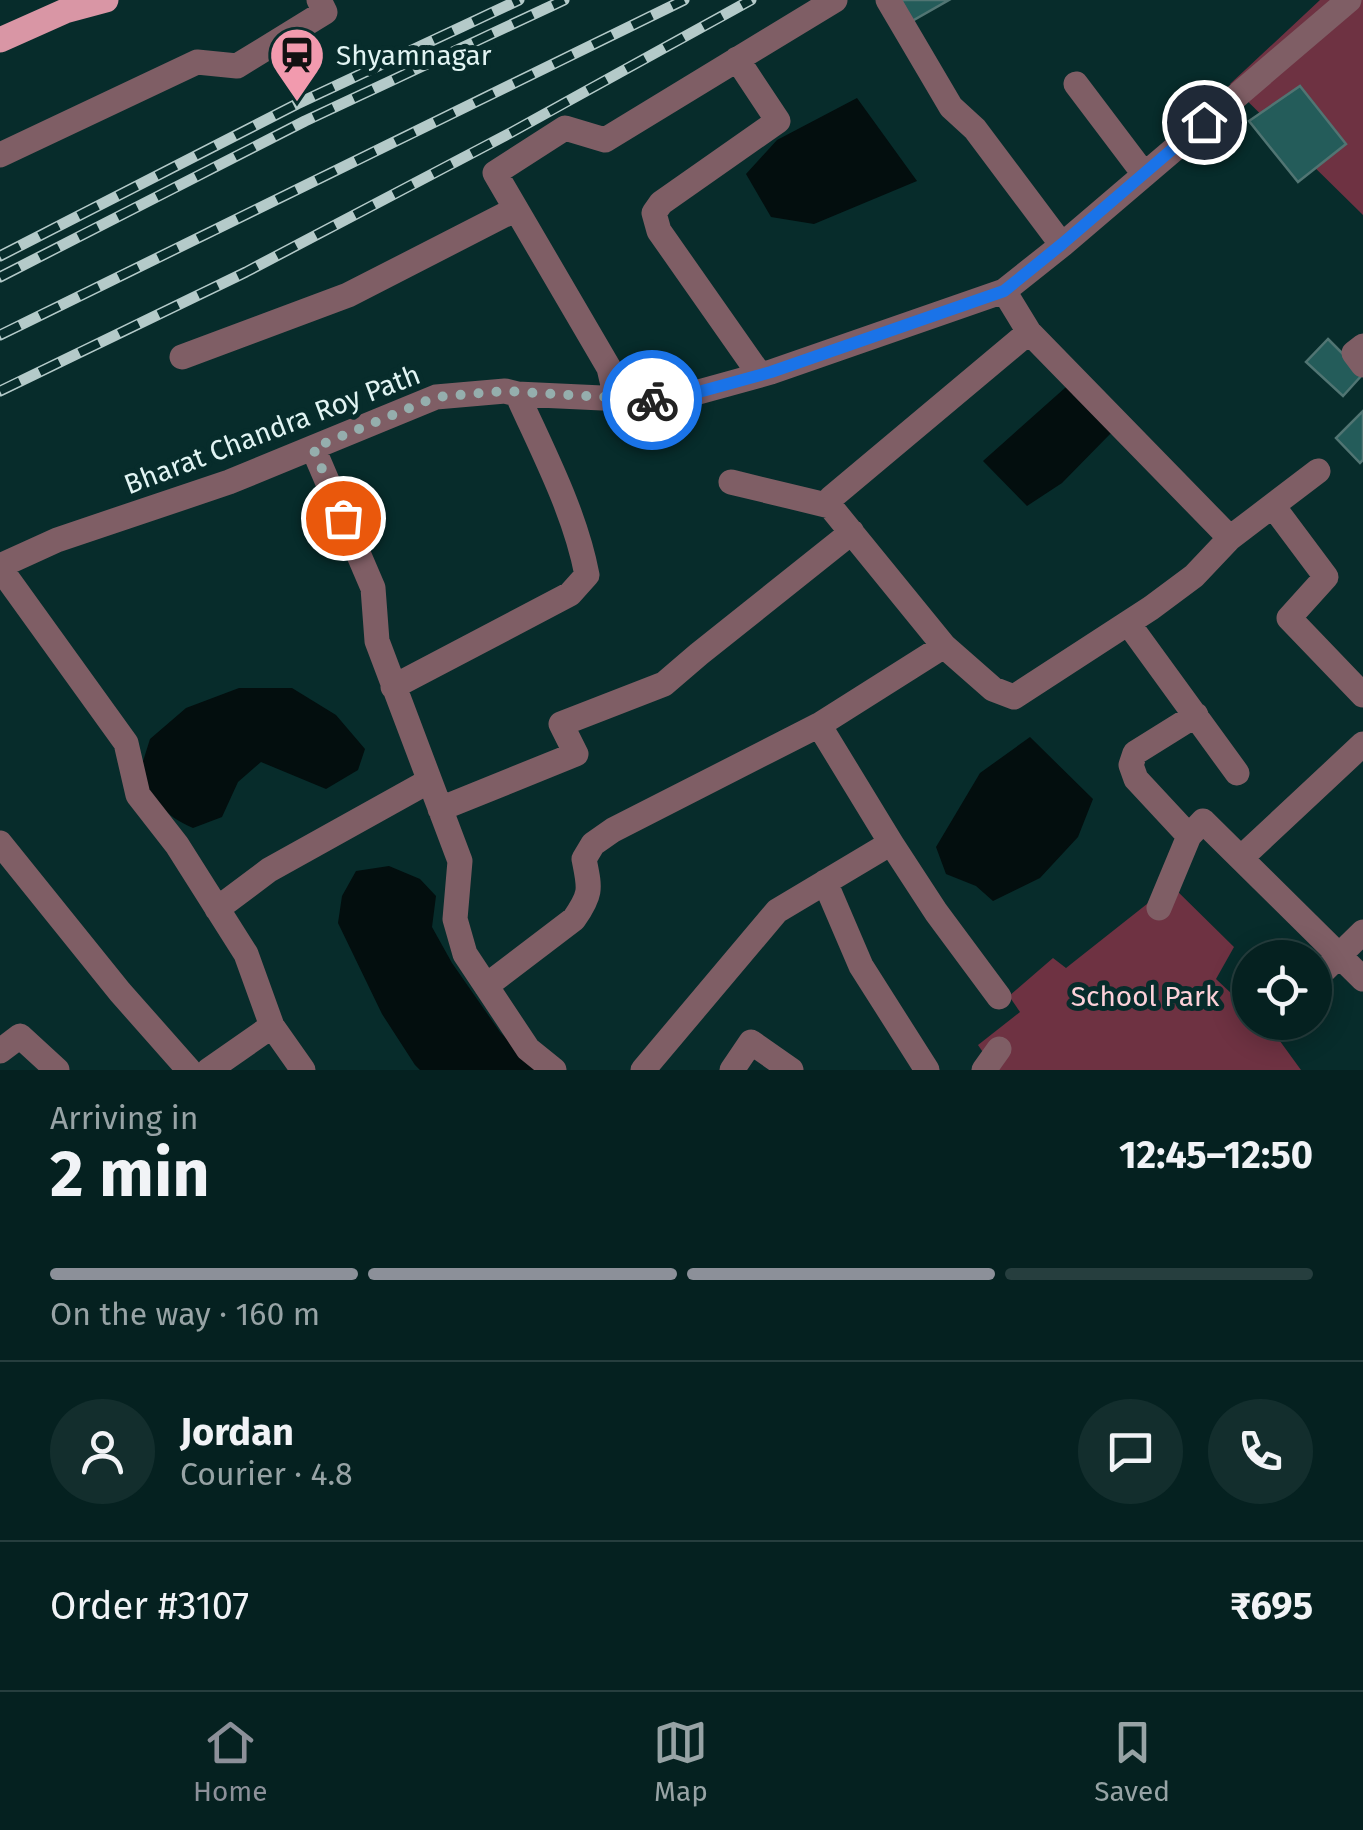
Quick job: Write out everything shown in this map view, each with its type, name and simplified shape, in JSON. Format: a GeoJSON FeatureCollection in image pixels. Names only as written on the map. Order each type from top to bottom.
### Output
{"type":"FeatureCollection","features":[{"type":"Feature","properties":{"kind":"main road"},"geometry":{"type":"LineString","coordinates":[[0,40],[65,12],[106,0]]}},
{"type":"Feature","properties":{"kind":"street"},"geometry":{"type":"LineString","coordinates":[[0,155],[198,62],[237,66],[326,12],[319,0]]}},
{"type":"Feature","properties":{"kind":"street"},"geometry":{"type":"LineString","coordinates":[[616,398],[610,368],[496,173],[565,128],[604,140],[835,0]]}},
{"type":"Feature","properties":{"kind":"street"},"geometry":{"type":"LineString","coordinates":[[888,0],[952,107],[975,129],[1062,244]]}},
{"type":"Feature","properties":{"kind":"street","name":"Bharat Chandra Roy Path"},"geometry":{"type":"LineString","coordinates":[[0,567],[58,540],[229,482],[436,397],[505,391],[666,401],[760,375],[1004,291],[1349,0]]}},
{"type":"Feature","properties":{"kind":"street"},"geometry":{"type":"LineString","coordinates":[[737,59],[778,121],[661,202],[654,213],[659,231],[760,375]]}},
{"type":"Feature","properties":{"kind":"street"},"geometry":{"type":"LineString","coordinates":[[1076,84],[1144,174]]}},
{"type":"Feature","properties":{"kind":"street"},"geometry":{"type":"LineString","coordinates":[[182,357],[348,294],[516,210]]}},
{"type":"Feature","properties":{"kind":"street"},"geometry":{"type":"LineString","coordinates":[[1004,291],[1029,332],[1230,538]]}},
{"type":"Feature","properties":{"kind":"street"},"geometry":{"type":"LineString","coordinates":[[830,506],[836,493],[1029,332]]}},
{"type":"Feature","properties":{"kind":"street"},"geometry":{"type":"LineString","coordinates":[[1363,346],[1354,354],[1363,365]]}},
{"type":"Feature","properties":{"kind":"street"},"geometry":{"type":"LineString","coordinates":[[393,686],[570,594],[588,575],[566,507],[518,394]]}},
{"type":"Feature","properties":{"kind":"street"},"geometry":{"type":"LineString","coordinates":[[313,448],[373,588],[376,641],[460,861],[455,919],[465,954],[528,1049],[554,1070]]}},
{"type":"Feature","properties":{"kind":"street"},"geometry":{"type":"LineString","coordinates":[[731,482],[830,506],[944,646],[993,689],[1014,698],[1194,576],[1230,538],[1318,471]]}},
{"type":"Feature","properties":{"kind":"street"},"geometry":{"type":"LineString","coordinates":[[1273,506],[1326,577],[1289,618],[1363,695]]}},
{"type":"Feature","properties":{"kind":"street"},"geometry":{"type":"LineString","coordinates":[[440,809],[576,754],[561,724],[664,684],[852,532]]}},
{"type":"Feature","properties":{"kind":"street"},"geometry":{"type":"LineString","coordinates":[[0,567],[126,744],[138,794],[177,845],[246,954],[272,1026],[303,1070]]}},
{"type":"Feature","properties":{"kind":"street"},"geometry":{"type":"LineString","coordinates":[[1128,623],[1237,774]]}},
{"type":"Feature","properties":{"kind":"street"},"geometry":{"type":"LineString","coordinates":[[486,986],[574,919],[590,888],[584,859],[593,844],[613,830],[819,725],[944,646]]}},
{"type":"Feature","properties":{"kind":"street"},"geometry":{"type":"LineString","coordinates":[[1190,836],[1136,778],[1132,765],[1135,754],[1196,715]]}},
{"type":"Feature","properties":{"kind":"street"},"geometry":{"type":"LineString","coordinates":[[819,725],[936,912],[999,997]]}},
{"type":"Feature","properties":{"kind":"street"},"geometry":{"type":"LineString","coordinates":[[1241,858],[1363,744]]}},
{"type":"Feature","properties":{"kind":"street"},"geometry":{"type":"LineString","coordinates":[[217,909],[269,870],[429,781]]}},
{"type":"Feature","properties":{"kind":"street"},"geometry":{"type":"LineString","coordinates":[[1159,908],[1190,836],[1203,820],[1363,979]]}},
{"type":"Feature","properties":{"kind":"street"},"geometry":{"type":"LineString","coordinates":[[0,843],[189,1070]]}},
{"type":"Feature","properties":{"kind":"street"},"geometry":{"type":"LineString","coordinates":[[644,1070],[777,911],[891,843]]}},
{"type":"Feature","properties":{"kind":"street"},"geometry":{"type":"LineString","coordinates":[[826,882],[861,966],[928,1070]]}},
{"type":"Feature","properties":{"kind":"street"},"geometry":{"type":"LineString","coordinates":[[1332,963],[1363,932]]}},
{"type":"Feature","properties":{"kind":"street"},"geometry":{"type":"LineString","coordinates":[[209,1070],[272,1026]]}},
{"type":"Feature","properties":{"kind":"street"},"geometry":{"type":"LineString","coordinates":[[0,1051],[20,1036],[57,1070]]}},
{"type":"Feature","properties":{"kind":"street"},"geometry":{"type":"LineString","coordinates":[[732,1070],[752,1042],[791,1070]]}},
{"type":"Feature","properties":{"kind":"green space"},"geometry":{"type":"Polygon","coordinates":[[[1320,0],[1363,0],[1363,215],[1230,84],[1320,0]]]}},
{"type":"Feature","properties":{"kind":"green space","name":"School Park"},"geometry":{"type":"Polygon","coordinates":[[[1171,885],[1232,945],[1216,979],[1232,994],[1232,1040],[1279,1040],[1301,1070],[985,1070],[989,1061],[978,1045],[1020,1012],[1009,996],[1053,958],[1066,968],[1171,885]]]}},
{"type":"Feature","properties":{"kind":"shaded area"},"geometry":{"type":"Polygon","coordinates":[[[857,98],[917,181],[814,224],[771,217],[746,174],[777,140],[857,98]]]}},
{"type":"Feature","properties":{"kind":"shaded area"},"geometry":{"type":"Polygon","coordinates":[[[1066,387],[1114,430],[1062,483],[1027,506],[983,461],[1066,387]]]}},
{"type":"Feature","properties":{"kind":"shaded area"},"geometry":{"type":"Polygon","coordinates":[[[239,688],[292,688],[336,715],[365,749],[358,770],[326,789],[261,762],[238,782],[222,817],[193,828],[161,807],[139,774],[150,739],[186,708],[239,688]]]}},
{"type":"Feature","properties":{"kind":"shaded area"},"geometry":{"type":"Polygon","coordinates":[[[1030,737],[1093,799],[1078,837],[1040,878],[993,901],[976,886],[946,874],[936,847],[980,773],[1030,737]]]}},
{"type":"Feature","properties":{"kind":"shaded area"},"geometry":{"type":"Polygon","coordinates":[[[389,866],[420,879],[436,896],[432,927],[452,963],[500,1032],[538,1070],[420,1070],[415,1065],[382,1014],[338,923],[342,896],[356,871],[389,866]]]}},
{"type":"Feature","properties":{"kind":"building"},"geometry":{"type":"Polygon","coordinates":[[[901,0],[949,0],[912,21],[901,0]]]}},
{"type":"Feature","properties":{"kind":"building"},"geometry":{"type":"Polygon","coordinates":[[[1300,86],[1346,144],[1298,182],[1249,121],[1300,86]]]}},
{"type":"Feature","properties":{"kind":"building"},"geometry":{"type":"Polygon","coordinates":[[[1328,339],[1363,374],[1343,396],[1306,362],[1328,339]]]}},
{"type":"Feature","properties":{"kind":"building"},"geometry":{"type":"Polygon","coordinates":[[[1363,411],[1363,460],[1360,463],[1336,438],[1363,411]]]}},
{"type":"Feature","properties":{"kind":"railway"},"geometry":{"type":"LineString","coordinates":[[0,256],[297,104],[519,0]]}},
{"type":"Feature","properties":{"kind":"railway"},"geometry":{"type":"LineString","coordinates":[[0,277],[305,121],[564,0]]}},
{"type":"Feature","properties":{"kind":"railway"},"geometry":{"type":"LineString","coordinates":[[0,335],[684,0]]}},
{"type":"Feature","properties":{"kind":"railway"},"geometry":{"type":"LineString","coordinates":[[0,391],[246,272],[751,0]]}},
{"type":"Feature","properties":{"kind":"way so far"},"geometry":{"type":"LineString","coordinates":[[343,518],[313,448],[436,397],[505,391],[652,400]]}},
{"type":"Feature","properties":{"kind":"place","name":"Shyamnagar"},"geometry":{"type":"Point","coordinates":[297,104]}},
{"type":"Feature","properties":{"kind":"route"},"geometry":{"type":"LineString","coordinates":[[652,400],[666,401],[760,375],[1004,291],[1204,122]]}}]}
